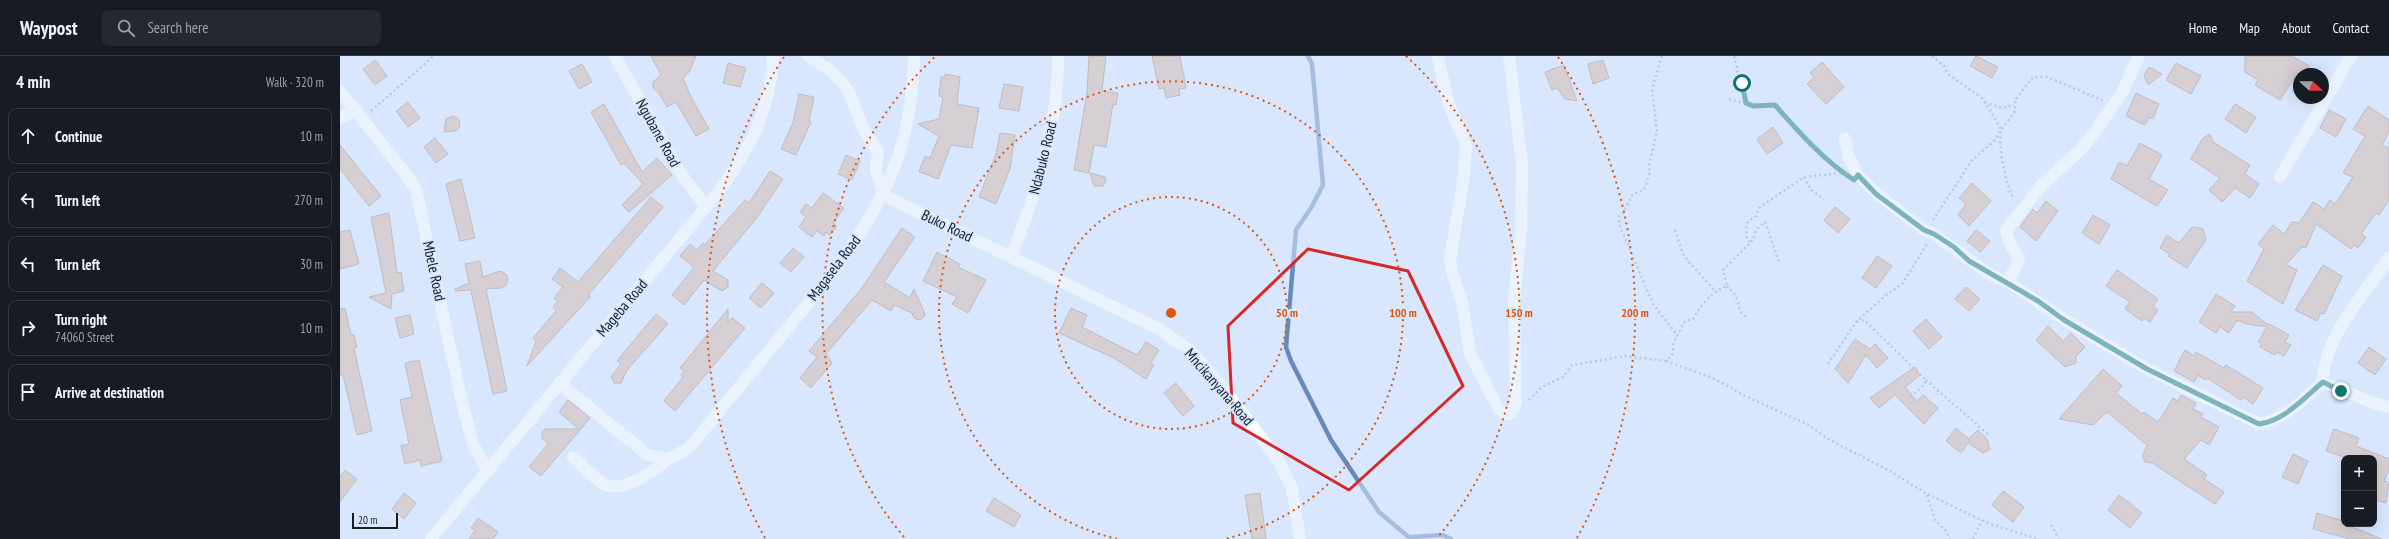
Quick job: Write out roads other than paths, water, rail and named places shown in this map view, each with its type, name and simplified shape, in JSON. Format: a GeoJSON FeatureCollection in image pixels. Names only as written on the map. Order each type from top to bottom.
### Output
{"type":"FeatureCollection","features":[{"type":"Feature","properties":{"kind":"street","name":"Ngubane Road"},"geometry":{"type":"LineString","coordinates":[[615,56],[679,171],[706,207]]}},
{"type":"Feature","properties":{"kind":"street","name":"Mageba Road"},"geometry":{"type":"LineString","coordinates":[[430,539],[706,207],[740,162],[762,118],[770,86],[772,56]]}},
{"type":"Feature","properties":{"kind":"street"},"geometry":{"type":"LineString","coordinates":[[808,56],[831,71],[849,92],[863,128],[878,152],[876,170],[883,195]]}},
{"type":"Feature","properties":{"kind":"street","name":"Magasela Road"},"geometry":{"type":"LineString","coordinates":[[668,459],[689,448],[831,276],[856,241],[883,195],[898,157],[908,123],[912,102],[914,56]]}},
{"type":"Feature","properties":{"kind":"street","name":"Ndabuko Road"},"geometry":{"type":"LineString","coordinates":[[1011,257],[1033,201],[1048,144],[1054,114],[1058,56]]}},
{"type":"Feature","properties":{"kind":"street"},"geometry":{"type":"LineString","coordinates":[[1438,56],[1448,102],[1466,145],[1464,175],[1450,259],[1452,275],[1462,302],[1470,353],[1498,408],[1507,415],[1512,413],[1516,402],[1514,304],[1521,230],[1522,164],[1509,56]]}},
{"type":"Feature","properties":{"kind":"street"},"geometry":{"type":"LineString","coordinates":[[2008,282],[2019,259],[2010,244],[2006,231],[2040,187],[2080,150],[2122,93],[2139,56]]}},
{"type":"Feature","properties":{"kind":"street"},"geometry":{"type":"LineString","coordinates":[[2280,177],[2351,56]]}},
{"type":"Feature","properties":{"kind":"street","name":"Mbele Road"},"geometry":{"type":"LineString","coordinates":[[340,91],[408,177],[416,190],[472,444],[487,470]]}},
{"type":"Feature","properties":{"kind":"street"},"geometry":{"type":"LineString","coordinates":[[340,118],[358,114]]}},
{"type":"Feature","properties":{"kind":"street"},"geometry":{"type":"LineString","coordinates":[[1845,139],[1849,157],[1858,175],[1876,194],[1929,232],[1954,247],[1969,261],[2008,282],[2064,320],[2147,369],[2259,424],[2270,422],[2286,413],[2323,382]]}},
{"type":"Feature","properties":{"kind":"street","name":"Buko Road"},"geometry":{"type":"LineString","coordinates":[[883,195],[1011,257]]}},
{"type":"Feature","properties":{"kind":"street","name":"Mncikanyana Road"},"geometry":{"type":"LineString","coordinates":[[1011,257],[1159,329],[1191,351],[1227,393],[1278,460],[1292,488],[1300,539]]}},
{"type":"Feature","properties":{"kind":"street"},"geometry":{"type":"LineString","coordinates":[[2323,382],[2323,367],[2337,334],[2389,258]]}},
{"type":"Feature","properties":{"kind":"street"},"geometry":{"type":"LineString","coordinates":[[2323,382],[2376,404],[2389,407]]}},
{"type":"Feature","properties":{"kind":"street"},"geometry":{"type":"LineString","coordinates":[[559,383],[648,455],[668,459]]}},
{"type":"Feature","properties":{"kind":"street"},"geometry":{"type":"LineString","coordinates":[[573,457],[605,484],[615,486],[648,476],[668,459]]}},
{"type":"Feature","properties":{"kind":"waterway"},"geometry":{"type":"LineString","coordinates":[[1308,56],[1312,64],[1323,185],[1311,208],[1296,230],[1286,347],[1291,361],[1331,440],[1379,512],[1411,539]]}},
{"type":"Feature","properties":{"kind":"waterway"},"geometry":{"type":"LineString","coordinates":[[1411,537],[1443,535],[1451,539]]}}]}
